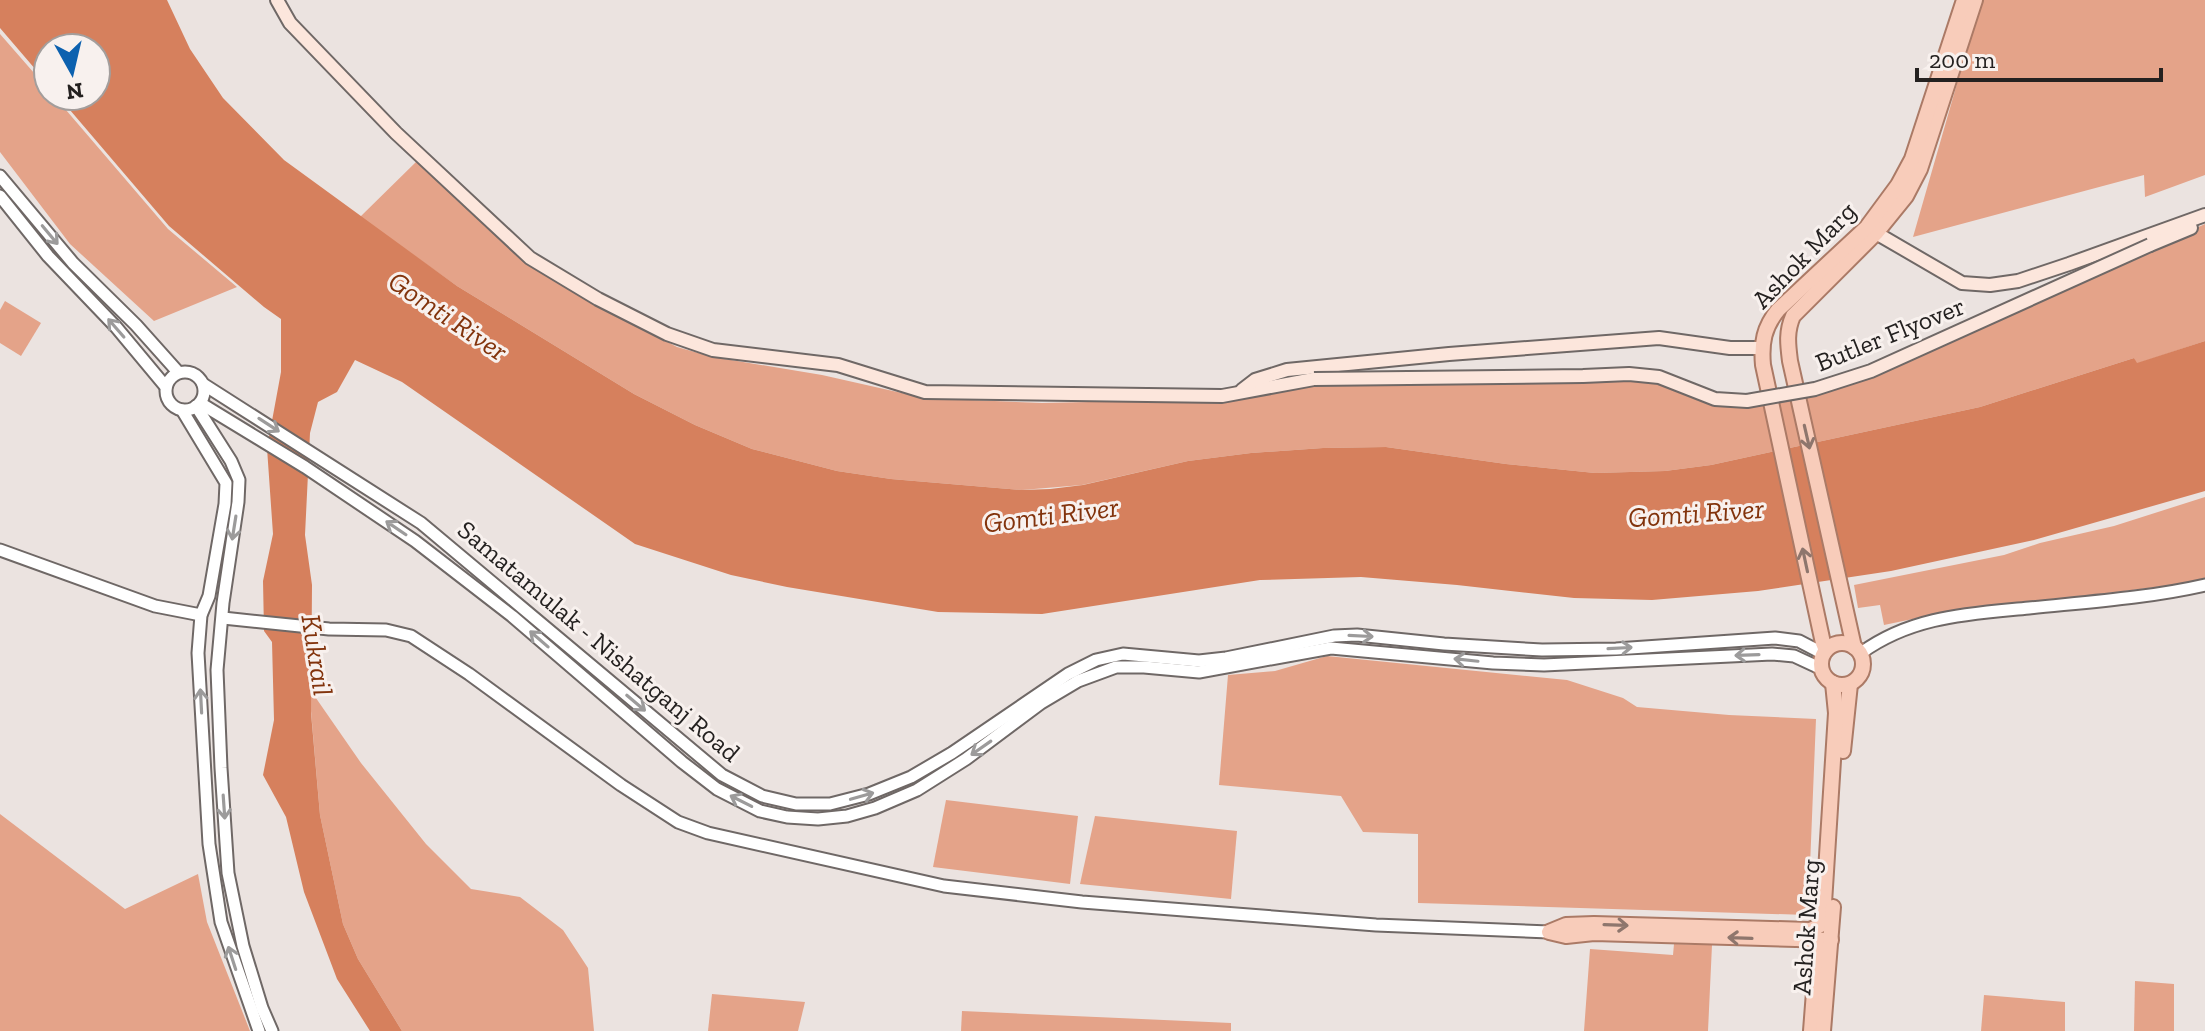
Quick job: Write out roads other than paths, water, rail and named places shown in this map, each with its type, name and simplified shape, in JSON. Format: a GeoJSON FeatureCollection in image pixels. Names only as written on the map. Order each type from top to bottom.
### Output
{"type":"FeatureCollection","features":[{"type":"Feature","properties":{"kind":"main road"},"geometry":{"type":"LineString","coordinates":[[277,0],[290,23],[385,121],[530,258],[598,299],[667,334],[713,350],[838,365],[925,392],[1167,397],[1222,396],[1288,376],[1406,357],[1659,338],[1730,348],[1761,348]]}},
{"type":"Feature","properties":{"kind":"main road","name":"Ashok Marg"},"geometry":{"type":"LineString","coordinates":[[1823,653],[1761,348],[1768,322],[1778,310],[1867,227],[1898,185],[1912,159],[1964,0]]}},
{"type":"Feature","properties":{"kind":"main road","name":"Ashok Marg"},"geometry":{"type":"LineString","coordinates":[[1858,650],[1850,628],[1790,361],[1788,327],[1793,316],[1876,233],[1906,196],[1920,169],[1975,0]]}},
{"type":"Feature","properties":{"kind":"main road"},"geometry":{"type":"LineString","coordinates":[[1876,233],[1962,283],[1990,285],[2018,281],[2205,215]]}},
{"type":"Feature","properties":{"kind":"main road","name":"Butler Flyover"},"geometry":{"type":"LineString","coordinates":[[1288,376],[1314,379],[1629,374],[1659,377],[1715,399],[1747,401],[1815,389],[1871,371],[2205,222]]}},
{"type":"Feature","properties":{"kind":"main road"},"geometry":{"type":"LineString","coordinates":[[1778,310],[1793,316]]}},
{"type":"Feature","properties":{"kind":"main road"},"geometry":{"type":"LineString","coordinates":[[1837,644],[1849,644],[1858,650],[1864,662],[1858,679],[1850,684],[1833,683],[1826,677],[1823,653],[1837,644]]}},
{"type":"Feature","properties":{"kind":"main road","name":"Ashok Marg"},"geometry":{"type":"LineString","coordinates":[[1549,932],[1566,925],[1594,924],[1810,930],[1821,925],[1836,713],[1833,683]]}},
{"type":"Feature","properties":{"kind":"main road","name":"Ashok Marg"},"geometry":{"type":"LineString","coordinates":[[1811,1031],[1824,940],[1850,684]]}},
{"type":"Feature","properties":{"kind":"main road"},"geometry":{"type":"LineString","coordinates":[[1549,932],[1566,936],[1594,933],[1824,940]]}},
{"type":"Feature","properties":{"kind":"main road","name":"Ashok Marg"},"geometry":{"type":"LineString","coordinates":[[1823,1031],[1824,940]]}},
{"type":"Feature","properties":{"kind":"street"},"geometry":{"type":"LineString","coordinates":[[0,176],[73,263],[178,372]]}},
{"type":"Feature","properties":{"kind":"street"},"geometry":{"type":"LineString","coordinates":[[0,196],[48,256],[116,327],[166,387],[169,402],[182,410],[226,483],[209,596],[201,615],[198,653],[209,844],[221,922],[259,1031]]}},
{"type":"Feature","properties":{"kind":"street"},"geometry":{"type":"LineString","coordinates":[[166,387],[170,378],[178,372],[193,373],[203,384],[204,394],[198,405],[182,410]]}},
{"type":"Feature","properties":{"kind":"street","name":"Samatamulak - Nishatganj Road"},"geometry":{"type":"LineString","coordinates":[[203,384],[421,523],[722,775],[762,796],[796,804],[830,804],[869,794],[911,777],[952,753],[1068,674],[1096,660],[1123,654],[1199,661],[1334,636],[1357,635],[1542,650],[1616,649],[1775,638],[1799,641],[1823,653]]}},
{"type":"Feature","properties":{"kind":"street"},"geometry":{"type":"LineString","coordinates":[[198,405],[239,480],[225,585],[226,618],[217,670],[221,768],[228,873],[243,946],[272,1031]]}},
{"type":"Feature","properties":{"kind":"street","name":"Samatamulak - Nishatganj Road"},"geometry":{"type":"LineString","coordinates":[[198,405],[305,467],[415,541],[512,616],[717,789],[760,811],[787,817],[818,819],[847,816],[917,790],[966,759],[1041,703],[1078,681],[1116,667],[1199,672],[1331,648],[1544,665],[1823,653]]}},
{"type":"Feature","properties":{"kind":"street"},"geometry":{"type":"LineString","coordinates":[[0,550],[155,606],[201,615]]}},
{"type":"Feature","properties":{"kind":"street"},"geometry":{"type":"LineString","coordinates":[[211,583],[225,585]]}},
{"type":"Feature","properties":{"kind":"street"},"geometry":{"type":"LineString","coordinates":[[1858,650],[1919,623],[1964,614],[2116,599],[2205,585]]}},
{"type":"Feature","properties":{"kind":"street"},"geometry":{"type":"LineString","coordinates":[[226,618],[329,629],[386,630],[411,636],[469,674],[621,785],[678,822],[708,833],[944,886],[1067,901],[1376,925],[1549,932]]}},
{"type":"Feature","properties":{"kind":"street"},"geometry":{"type":"LineString","coordinates":[[198,653],[218,655]]}},
{"type":"Feature","properties":{"kind":"water","name":"Gomti River"},"geometry":{"type":"Polygon","coordinates":[[[0,0],[167,0],[190,49],[223,98],[284,160],[457,286],[634,394],[695,425],[752,449],[837,471],[891,479],[1022,490],[1050,489],[1083,485],[1188,461],[1251,453],[1386,447],[1595,473],[1665,471],[1711,465],[1980,407],[2134,358],[2137,363],[2205,341],[2205,491],[2034,540],[1891,571],[1758,591],[1652,600],[1574,598],[1361,577],[1260,580],[1042,614],[938,612],[731,575],[635,544],[402,382],[355,360],[337,392],[318,402],[310,433],[305,535],[312,585],[311,713],[320,815],[343,924],[358,959],[402,1031],[370,1031],[337,979],[304,892],[286,817],[263,775],[274,720],[272,642],[264,631],[263,581],[273,534],[267,448],[281,372],[281,319],[169,226],[72,112],[112,112],[112,32],[32,32],[32,65],[0,28],[0,0]]]}},
{"type":"Feature","properties":{"kind":"water label","name":"Kukrail"},"geometry":{"type":"Point","coordinates":[317,655]}}]}
